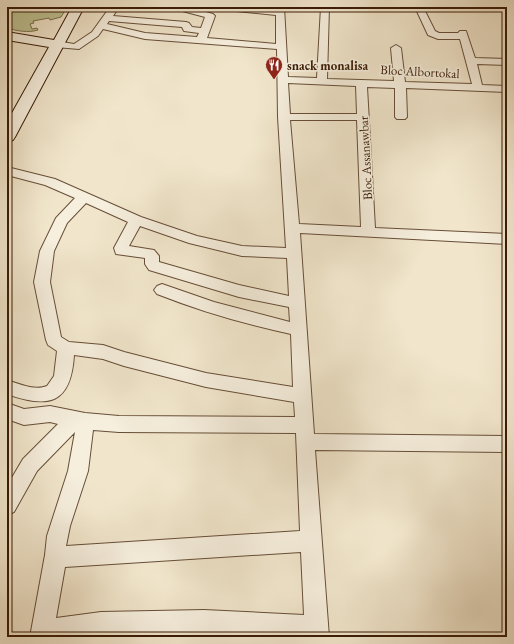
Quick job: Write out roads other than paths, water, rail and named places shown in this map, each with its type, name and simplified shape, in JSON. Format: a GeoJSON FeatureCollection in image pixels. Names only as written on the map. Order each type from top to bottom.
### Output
{"type":"FeatureCollection","features":[{"type":"Feature","properties":{"kind":"street"},"geometry":{"type":"LineString","coordinates":[[7,137],[78,7]]}},
{"type":"Feature","properties":{"kind":"street"},"geometry":{"type":"LineString","coordinates":[[7,37],[31,50],[76,47],[95,34],[115,7]]}},
{"type":"Feature","properties":{"kind":"street"},"geometry":{"type":"LineString","coordinates":[[178,7],[210,16],[203,35]]}},
{"type":"Feature","properties":{"kind":"street"},"geometry":{"type":"LineString","coordinates":[[80,420],[83,452],[55,542],[56,555],[42,635],[101,623],[204,621],[317,632],[299,330],[284,117],[280,10],[226,7]]}},
{"type":"Feature","properties":{"kind":"street"},"geometry":{"type":"LineString","coordinates":[[322,82],[325,7]]}},
{"type":"Feature","properties":{"kind":"street"},"geometry":{"type":"LineString","coordinates":[[419,7],[429,31],[432,34],[438,36],[464,34],[478,88]]}},
{"type":"Feature","properties":{"kind":"street"},"geometry":{"type":"LineString","coordinates":[[105,22],[145,36],[203,35],[282,47]]}},
{"type":"Feature","properties":{"kind":"street"},"geometry":{"type":"LineString","coordinates":[[105,22],[186,25],[187,29],[203,35]]}},
{"type":"Feature","properties":{"kind":"street"},"geometry":{"type":"LineString","coordinates":[[7,37],[24,38],[46,36],[65,30]]}},
{"type":"Feature","properties":{"kind":"street"},"geometry":{"type":"LineString","coordinates":[[24,38],[54,49]]}},
{"type":"Feature","properties":{"kind":"street"},"geometry":{"type":"LineString","coordinates":[[396,48],[400,84],[400,117]]}},
{"type":"Feature","properties":{"kind":"street"},"geometry":{"type":"LineString","coordinates":[[470,61],[507,62]]}},
{"type":"Feature","properties":{"kind":"street","name":"Bloc Albortokal"},"geometry":{"type":"LineString","coordinates":[[283,80],[507,89]]}},
{"type":"Feature","properties":{"kind":"street","name":"Bloc Assanawbar"},"geometry":{"type":"LineString","coordinates":[[361,83],[368,232]]}},
{"type":"Feature","properties":{"kind":"street"},"geometry":{"type":"LineString","coordinates":[[284,117],[363,117]]}},
{"type":"Feature","properties":{"kind":"street"},"geometry":{"type":"LineString","coordinates":[[7,171],[50,182],[136,220],[194,240],[220,247],[265,253],[294,253]]}},
{"type":"Feature","properties":{"kind":"street"},"geometry":{"type":"LineString","coordinates":[[84,197],[61,221],[47,251],[42,282],[54,340],[66,348],[103,352],[124,359],[206,380],[303,396]]}},
{"type":"Feature","properties":{"kind":"street"},"geometry":{"type":"LineString","coordinates":[[136,220],[121,250],[149,254],[152,256],[152,264],[154,266],[205,282],[297,303]]}},
{"type":"Feature","properties":{"kind":"street"},"geometry":{"type":"LineString","coordinates":[[292,228],[507,239]]}},
{"type":"Feature","properties":{"kind":"street"},"geometry":{"type":"LineString","coordinates":[[162,290],[202,306],[236,316],[299,330]]}},
{"type":"Feature","properties":{"kind":"street"},"geometry":{"type":"LineString","coordinates":[[7,387],[27,394],[49,395],[56,391],[63,376],[66,348]]}},
{"type":"Feature","properties":{"kind":"street"},"geometry":{"type":"LineString","coordinates":[[7,411],[24,417],[50,414],[80,420],[119,424],[507,444]]}},
{"type":"Feature","properties":{"kind":"street"},"geometry":{"type":"LineString","coordinates":[[7,505],[18,483],[30,465],[80,420]]}},
{"type":"Feature","properties":{"kind":"street"},"geometry":{"type":"LineString","coordinates":[[56,555],[68,557],[312,541]]}},
{"type":"Feature","properties":{"kind":"place","name":"snack monalisa"},"geometry":{"type":"Point","coordinates":[274,80]}}]}
